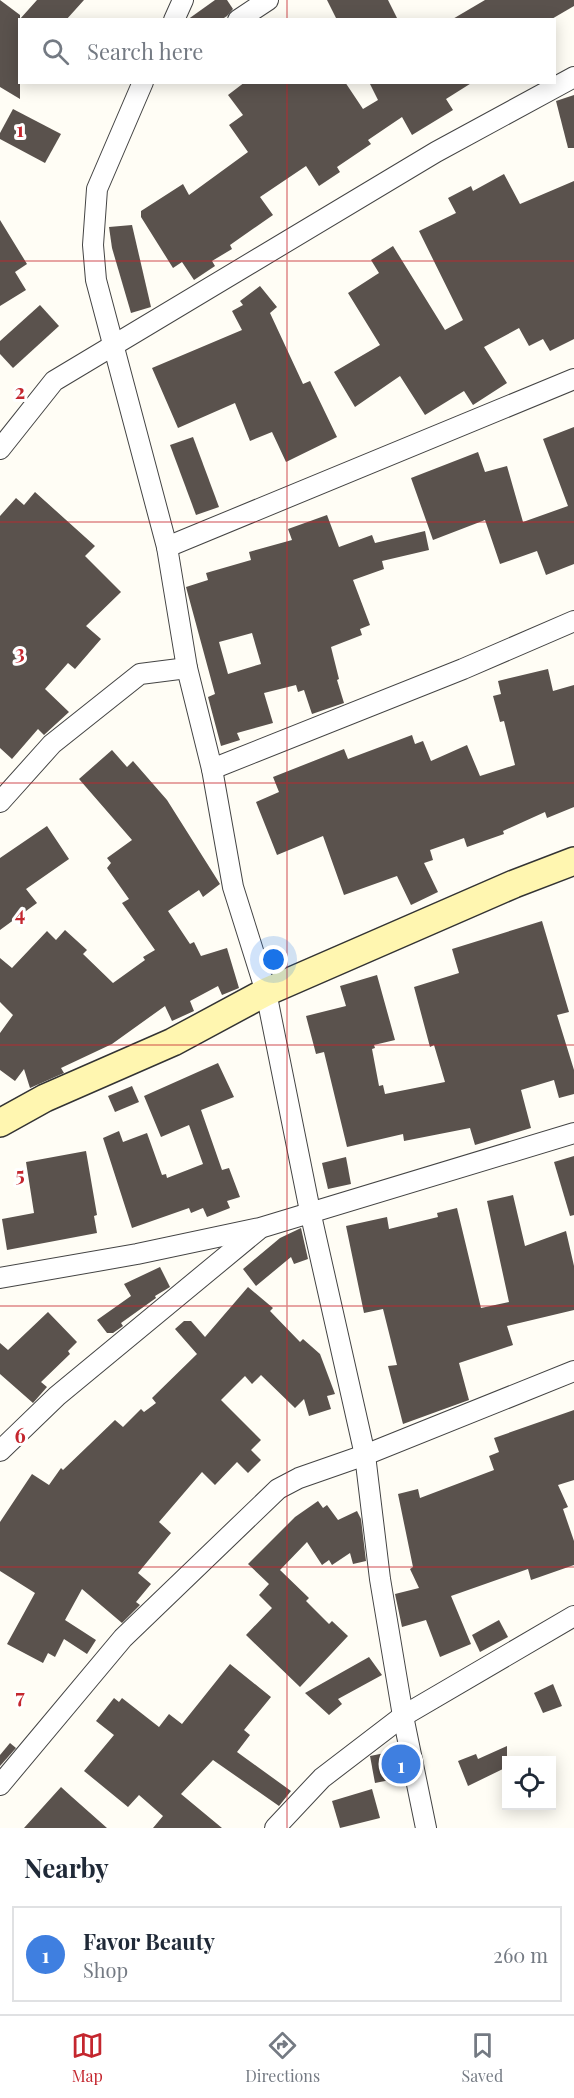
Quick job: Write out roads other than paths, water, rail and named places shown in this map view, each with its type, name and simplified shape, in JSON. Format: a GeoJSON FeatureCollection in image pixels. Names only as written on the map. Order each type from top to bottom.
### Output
{"type":"FeatureCollection","features":[{"type":"Feature","properties":{"kind":"street"},"geometry":{"type":"LineString","coordinates":[[175,18],[183,0]]}},
{"type":"Feature","properties":{"kind":"street"},"geometry":{"type":"LineString","coordinates":[[241,18],[268,0]]}},
{"type":"Feature","properties":{"kind":"street"},"geometry":{"type":"LineString","coordinates":[[0,449],[54,381],[436,152],[574,77]]}},
{"type":"Feature","properties":{"kind":"street"},"geometry":{"type":"LineString","coordinates":[[143,84],[97,189],[93,245],[96,280],[167,547],[187,668],[212,769],[233,887],[266,992],[310,1211],[365,1455],[380,1579],[403,1716],[426,1828]]}},
{"type":"Feature","properties":{"kind":"street"},"geometry":{"type":"LineString","coordinates":[[167,547],[574,379]]}},
{"type":"Feature","properties":{"kind":"street"},"geometry":{"type":"LineString","coordinates":[[212,769],[463,669],[574,621]]}},
{"type":"Feature","properties":{"kind":"street"},"geometry":{"type":"LineString","coordinates":[[0,802],[52,744],[140,674],[187,668]]}},
{"type":"Feature","properties":{"kind":"street"},"geometry":{"type":"LineString","coordinates":[[0,1123],[45,1098],[173,1042],[266,992],[514,884],[574,861]]}},
{"type":"Feature","properties":{"kind":"street"},"geometry":{"type":"LineString","coordinates":[[0,1278],[137,1254],[260,1228],[574,1133]]}},
{"type":"Feature","properties":{"kind":"street"},"geometry":{"type":"LineString","coordinates":[[0,1451],[57,1396],[260,1228]]}},
{"type":"Feature","properties":{"kind":"street"},"geometry":{"type":"LineString","coordinates":[[0,1785],[123,1638],[278,1489],[299,1478],[365,1455],[574,1371]]}},
{"type":"Feature","properties":{"kind":"street"},"geometry":{"type":"LineString","coordinates":[[275,1828],[322,1779],[403,1716],[574,1616]]}},
{"type":"Feature","properties":{"kind":"place","name":"Favor Beauty"},"geometry":{"type":"Point","coordinates":[401,1764]}}]}
